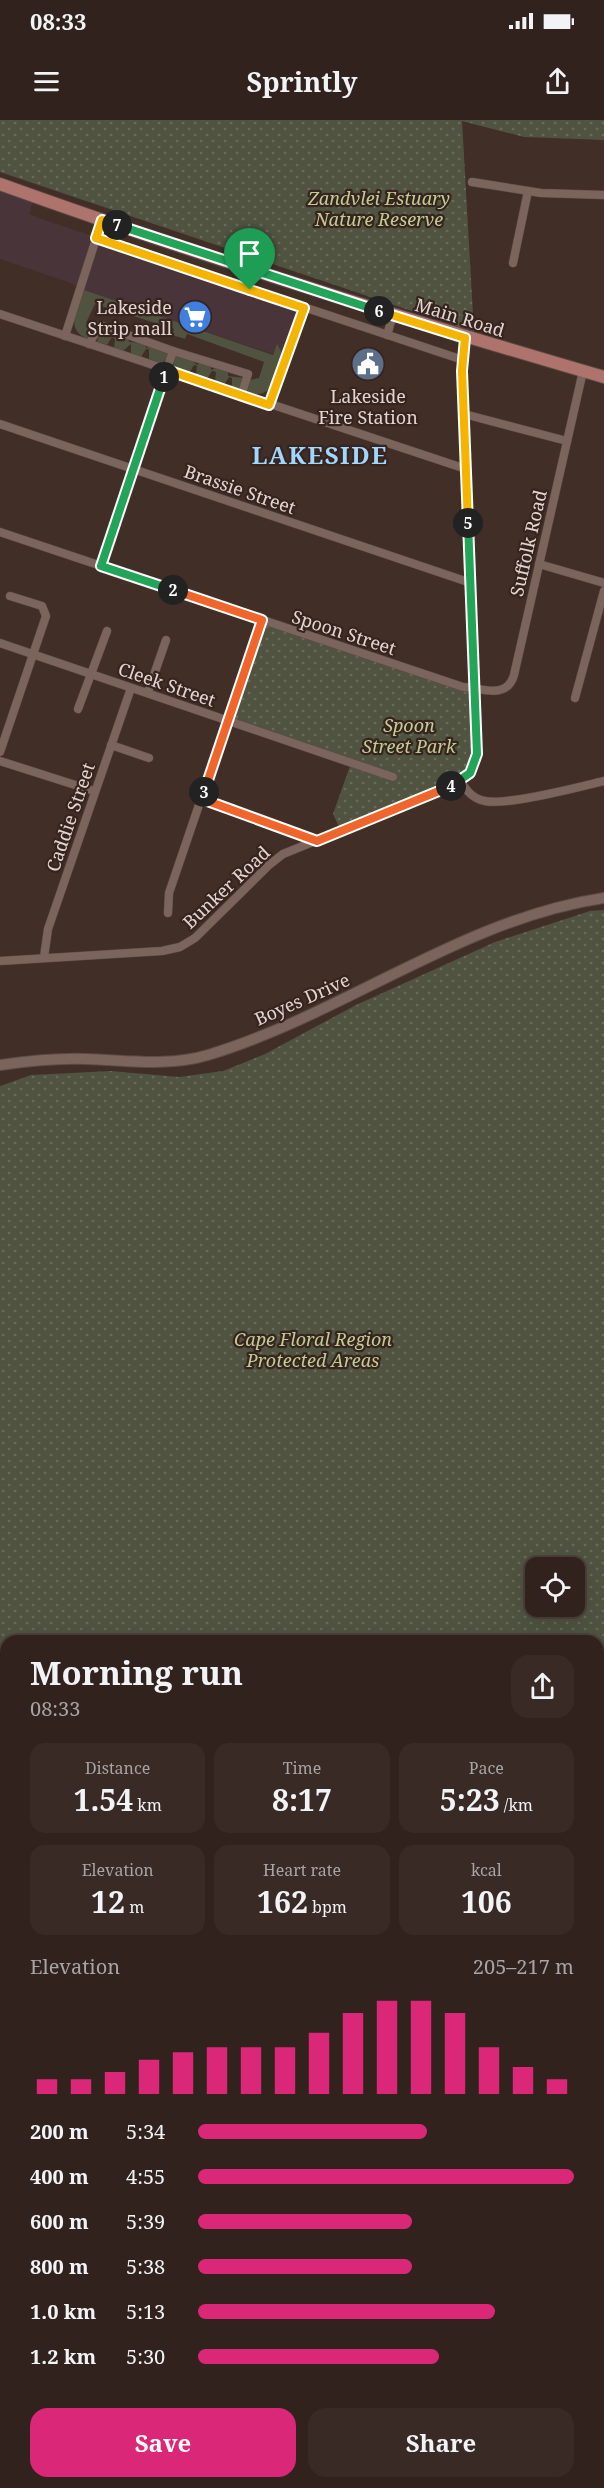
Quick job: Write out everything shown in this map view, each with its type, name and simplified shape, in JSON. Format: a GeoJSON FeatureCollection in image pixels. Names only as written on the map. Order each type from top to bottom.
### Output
{"type":"FeatureCollection","features":[{"type":"Feature","properties":{"kind":"main road","name":"Main Road"},"geometry":{"type":"LineString","coordinates":[[0,184],[102,220],[393,315],[604,377]]}},
{"type":"Feature","properties":{"kind":"main road","name":"Boyes Drive"},"geometry":{"type":"LineString","coordinates":[[0,1065],[76,1059],[161,1062],[206,1056],[272,1032],[474,937],[537,912],[604,898]]}},
{"type":"Feature","properties":{"kind":"street"},"geometry":{"type":"LineString","coordinates":[[472,182],[528,191],[604,195]]}},
{"type":"Feature","properties":{"kind":"street"},"geometry":{"type":"LineString","coordinates":[[513,263],[528,191]]}},
{"type":"Feature","properties":{"kind":"street"},"geometry":{"type":"LineString","coordinates":[[65,336],[102,220]]}},
{"type":"Feature","properties":{"kind":"street"},"geometry":{"type":"LineString","coordinates":[[96,238],[463,360]]}},
{"type":"Feature","properties":{"kind":"street"},"geometry":{"type":"LineString","coordinates":[[269,405],[304,308]]}},
{"type":"Feature","properties":{"kind":"street"},"geometry":{"type":"LineString","coordinates":[[0,314],[466,469]]}},
{"type":"Feature","properties":{"kind":"street"},"geometry":{"type":"LineString","coordinates":[[387,335],[393,315]]}},
{"type":"Feature","properties":{"kind":"street"},"geometry":{"type":"LineString","coordinates":[[89,344],[100,325],[172,354],[248,374],[241,396]]}},
{"type":"Feature","properties":{"kind":"street"},"geometry":{"type":"LineString","coordinates":[[465,338],[464,414],[476,759],[470,773],[461,782],[475,798],[491,802],[547,794],[604,781]]}},
{"type":"Feature","properties":{"kind":"street"},"geometry":{"type":"LineString","coordinates":[[101,566],[172,354]]}},
{"type":"Feature","properties":{"kind":"street","name":"Suffolk Road"},"geometry":{"type":"LineString","coordinates":[[475,688],[503,691],[512,682],[583,371]]}},
{"type":"Feature","properties":{"kind":"street"},"geometry":{"type":"LineString","coordinates":[[464,414],[567,441]]}},
{"type":"Feature","properties":{"kind":"street","name":"Brassie Street"},"geometry":{"type":"LineString","coordinates":[[0,424],[471,583]]}},
{"type":"Feature","properties":{"kind":"street","name":"Spoon Street"},"geometry":{"type":"LineString","coordinates":[[0,532],[463,687],[475,688]]}},
{"type":"Feature","properties":{"kind":"street"},"geometry":{"type":"LineString","coordinates":[[539,564],[604,583]]}},
{"type":"Feature","properties":{"kind":"street"},"geometry":{"type":"LineString","coordinates":[[575,698],[604,591]]}},
{"type":"Feature","properties":{"kind":"street"},"geometry":{"type":"LineString","coordinates":[[0,752],[46,616],[45,609],[10,596]]}},
{"type":"Feature","properties":{"kind":"street"},"geometry":{"type":"LineString","coordinates":[[168,913],[170,893],[262,620]]}},
{"type":"Feature","properties":{"kind":"street"},"geometry":{"type":"LineString","coordinates":[[78,709],[107,631]]}},
{"type":"Feature","properties":{"kind":"street"},"geometry":{"type":"LineString","coordinates":[[148,693],[166,640]]}},
{"type":"Feature","properties":{"kind":"street","name":"Cleek Street"},"geometry":{"type":"LineString","coordinates":[[0,644],[393,777]]}},
{"type":"Feature","properties":{"kind":"street","name":"Caddie Street"},"geometry":{"type":"LineString","coordinates":[[45,957],[46,937],[131,688]]}},
{"type":"Feature","properties":{"kind":"street"},"geometry":{"type":"LineString","coordinates":[[111,745],[149,758]]}},
{"type":"Feature","properties":{"kind":"street"},"geometry":{"type":"LineString","coordinates":[[0,761],[94,791]]}},
{"type":"Feature","properties":{"kind":"street","name":"Bunker Road"},"geometry":{"type":"LineString","coordinates":[[0,961],[162,951],[186,944],[275,859],[461,782]]}},
{"type":"Feature","properties":{"kind":"street"},"geometry":{"type":"LineString","coordinates":[[202,799],[317,841]]}},
{"type":"Feature","properties":{"kind":"shaded area"},"geometry":{"type":"Polygon","coordinates":[[[0,191],[33,202],[29,214],[304,308],[285,358],[92,294],[68,282],[0,259],[0,191]]]}},
{"type":"Feature","properties":{"kind":"green space","name":"Zandvlei Estuary Nature Reserve"},"geometry":{"type":"Polygon","coordinates":[[[0,120],[604,120],[604,140],[524,137],[462,121],[474,332],[0,172],[0,120]]]}},
{"type":"Feature","properties":{"kind":"green space"},"geometry":{"type":"Polygon","coordinates":[[[84,290],[273,355],[277,344],[282,353],[272,384],[263,393],[247,392],[250,380],[259,378],[264,362],[187,334],[185,339],[172,335],[174,329],[95,304],[86,323],[93,325],[94,329],[89,339],[81,335],[77,331],[74,319],[84,290]]]}},
{"type":"Feature","properties":{"kind":"green space"},"geometry":{"type":"Polygon","coordinates":[[[100,331],[115,337],[117,334],[128,338],[129,342],[145,343],[146,348],[151,346],[167,351],[168,356],[162,364],[149,359],[149,349],[146,349],[141,357],[131,354],[131,344],[123,351],[114,348],[115,339],[112,337],[107,345],[97,342],[100,331]]]}},
{"type":"Feature","properties":{"kind":"green space"},"geometry":{"type":"Polygon","coordinates":[[[176,356],[188,357],[197,365],[202,361],[211,365],[211,370],[217,367],[228,370],[228,376],[244,378],[241,390],[232,387],[232,378],[229,377],[224,385],[215,381],[216,372],[212,371],[207,379],[196,375],[197,366],[194,365],[189,373],[174,367],[176,356]]]}},
{"type":"Feature","properties":{"kind":"green space","name":"Spoon Street Park"},"geometry":{"type":"Polygon","coordinates":[[[262,620],[475,688],[477,745],[467,777],[341,831],[333,814],[351,763],[228,721],[262,620]]]}},
{"type":"Feature","properties":{"kind":"green space","name":"Cape Floral Region Protected Areas"},"geometry":{"type":"Polygon","coordinates":[[[604,910],[604,1635],[0,1635],[0,1086],[31,1075],[111,1071],[179,1077],[223,1071],[265,1054],[356,1005],[495,942],[590,911],[604,910]]]}},
{"type":"Feature","properties":{"kind":"place","name":"Lakeside Strip mall"},"geometry":{"type":"Point","coordinates":[195,317]}},
{"type":"Feature","properties":{"kind":"place","name":"Lakeside Fire Station"},"geometry":{"type":"Point","coordinates":[368,364]}},
{"type":"Feature","properties":{"kind":"district","name":"LAKESIDE"},"geometry":{"type":"Point","coordinates":[320,454]}},
{"type":"Feature","properties":{"kind":"route"},"geometry":{"type":"LineString","coordinates":[[102,220],[465,338],[462,371],[477,745],[475,763],[470,773],[461,782],[317,841],[202,799],[262,620],[101,566],[167,370],[269,405],[304,308],[250,290],[96,238],[102,220]]}}]}
